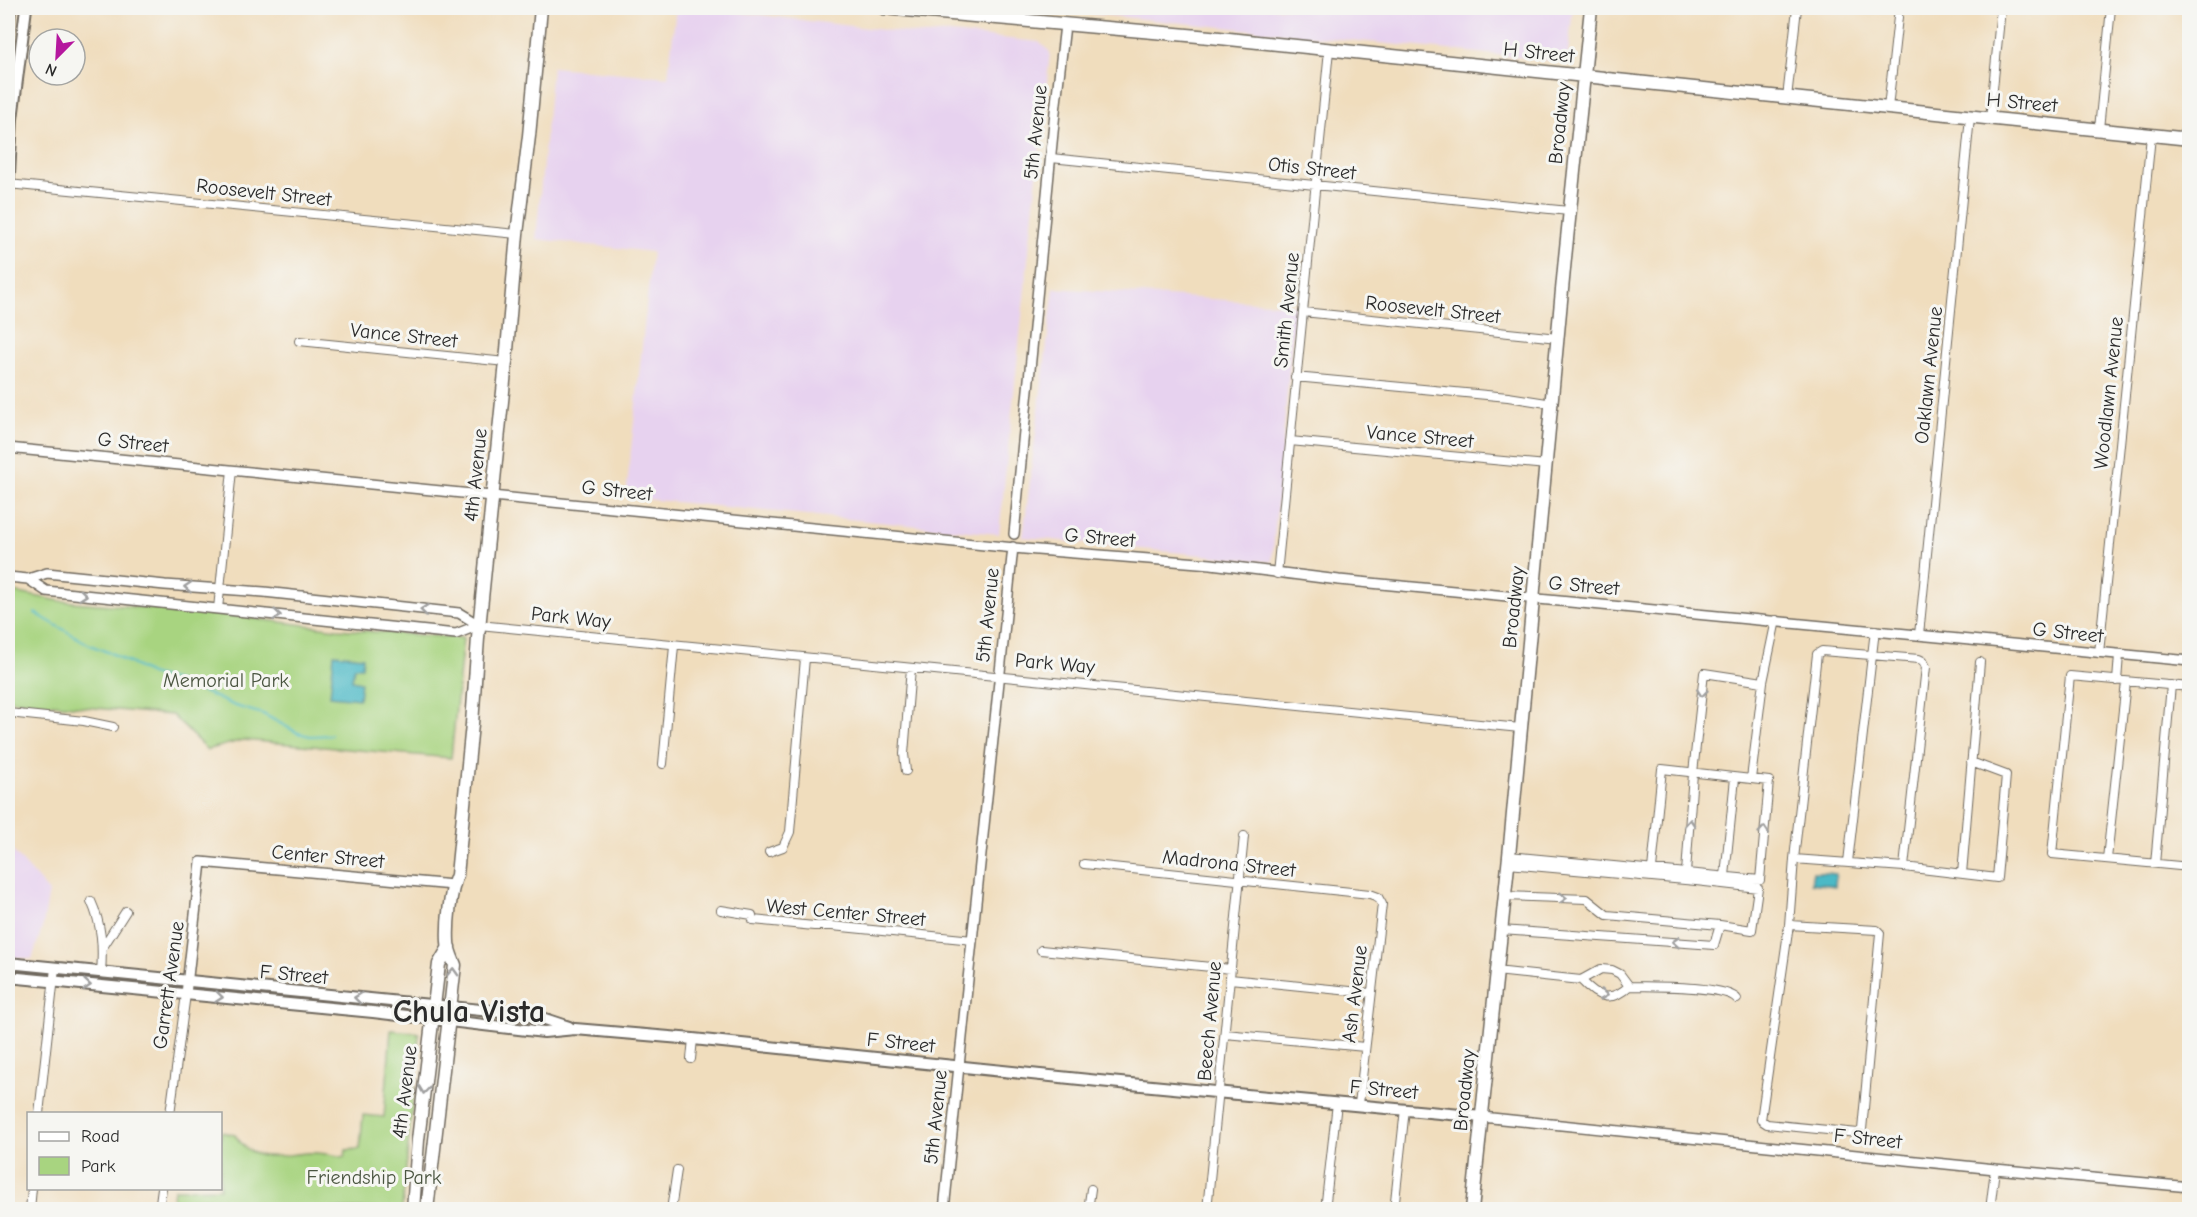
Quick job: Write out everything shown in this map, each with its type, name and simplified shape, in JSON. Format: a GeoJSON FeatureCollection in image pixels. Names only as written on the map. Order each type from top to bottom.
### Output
{"type":"FeatureCollection","features":[{"type":"Feature","properties":{"kind":"main road"},"geometry":{"type":"LineString","coordinates":[[8,32],[10,8]]}},
{"type":"Feature","properties":{"kind":"main road"},"geometry":{"type":"LineString","coordinates":[[8,188],[10,119],[26,8]]}},
{"type":"Feature","properties":{"kind":"main road","name":"4th Avenue"},"geometry":{"type":"LineString","coordinates":[[427,1209],[454,965],[449,947],[448,930],[453,885],[457,875],[479,625],[541,8]]}},
{"type":"Feature","properties":{"kind":"main road","name":"H Street"},"geometry":{"type":"LineString","coordinates":[[884,8],[1210,37],[2190,139]]}},
{"type":"Feature","properties":{"kind":"main road","name":"Broadway"},"geometry":{"type":"LineString","coordinates":[[1472,1209],[1509,860],[1569,211],[1591,8]]}},
{"type":"Feature","properties":{"kind":"main road","name":"4th Avenue"},"geometry":{"type":"LineString","coordinates":[[413,1209],[418,1140],[439,964],[449,947]]}},
{"type":"Feature","properties":{"kind":"main road","name":"F Street"},"geometry":{"type":"LineString","coordinates":[[8,963],[539,1017],[575,1029]]}},
{"type":"Feature","properties":{"kind":"main road","name":"F Street"},"geometry":{"type":"LineString","coordinates":[[8,977],[544,1032],[575,1029],[693,1039],[1482,1117]]}},
{"type":"Feature","properties":{"kind":"street"},"geometry":{"type":"LineString","coordinates":[[1787,98],[1797,8]]}},
{"type":"Feature","properties":{"kind":"street"},"geometry":{"type":"LineString","coordinates":[[1888,108],[1899,8]]}},
{"type":"Feature","properties":{"kind":"street"},"geometry":{"type":"LineString","coordinates":[[1990,119],[2001,8]]}},
{"type":"Feature","properties":{"kind":"street"},"geometry":{"type":"LineString","coordinates":[[2099,129],[2111,8]]}},
{"type":"Feature","properties":{"kind":"street","name":"5th Avenue"},"geometry":{"type":"LineString","coordinates":[[944,1209],[1065,25]]}},
{"type":"Feature","properties":{"kind":"street","name":"Smith Avenue"},"geometry":{"type":"LineString","coordinates":[[1277,574],[1329,50]]}},
{"type":"Feature","properties":{"kind":"street","name":"Oaklawn Avenue"},"geometry":{"type":"LineString","coordinates":[[1919,635],[1970,117]]}},
{"type":"Feature","properties":{"kind":"street","name":"Woodlawn Avenue"},"geometry":{"type":"LineString","coordinates":[[2099,653],[2151,136]]}},
{"type":"Feature","properties":{"kind":"street","name":"Otis Street"},"geometry":{"type":"LineString","coordinates":[[1051,158],[1569,211]]}},
{"type":"Feature","properties":{"kind":"street","name":"Roosevelt Street"},"geometry":{"type":"LineString","coordinates":[[8,188],[517,234]]}},
{"type":"Feature","properties":{"kind":"street","name":"Roosevelt Street"},"geometry":{"type":"LineString","coordinates":[[1304,312],[1558,338]]}},
{"type":"Feature","properties":{"kind":"street","name":"Vance Street"},"geometry":{"type":"LineString","coordinates":[[299,341],[506,362]]}},
{"type":"Feature","properties":{"kind":"street"},"geometry":{"type":"LineString","coordinates":[[1295,377],[1508,397],[1552,404]]}},
{"type":"Feature","properties":{"kind":"street","name":"Vance Street"},"geometry":{"type":"LineString","coordinates":[[1290,441],[1547,465]]}},
{"type":"Feature","properties":{"kind":"street","name":"G Street"},"geometry":{"type":"LineString","coordinates":[[8,448],[1012,547],[1211,564],[1277,574],[2190,661]]}},
{"type":"Feature","properties":{"kind":"street"},"geometry":{"type":"LineString","coordinates":[[218,609],[232,470]]}},
{"type":"Feature","properties":{"kind":"street","name":"Park Way"},"geometry":{"type":"LineString","coordinates":[[8,577],[28,579],[47,573],[351,602],[459,613],[479,625],[1520,728]]}},
{"type":"Feature","properties":{"kind":"street","name":"Park Way"},"geometry":{"type":"LineString","coordinates":[[28,579],[46,591],[456,634],[479,625]]}},
{"type":"Feature","properties":{"kind":"street"},"geometry":{"type":"LineString","coordinates":[[123,599],[124,581]]}},
{"type":"Feature","properties":{"kind":"street"},"geometry":{"type":"LineString","coordinates":[[348,622],[351,602]]}},
{"type":"Feature","properties":{"kind":"street"},"geometry":{"type":"LineString","coordinates":[[1751,779],[1763,682],[1776,620]]}},
{"type":"Feature","properties":{"kind":"street"},"geometry":{"type":"LineString","coordinates":[[1848,862],[1875,630]]}},
{"type":"Feature","properties":{"kind":"street"},"geometry":{"type":"LineString","coordinates":[[663,764],[675,646]]}},
{"type":"Feature","properties":{"kind":"street"},"geometry":{"type":"LineString","coordinates":[[1789,925],[1880,933],[1862,1131],[1858,1133],[1767,1124],[1761,1120],[1789,925],[1794,859],[1817,654],[1822,651],[1919,659],[1926,667],[1904,867]]}},
{"type":"Feature","properties":{"kind":"street"},"geometry":{"type":"LineString","coordinates":[[2117,681],[2119,655]]}},
{"type":"Feature","properties":{"kind":"street"},"geometry":{"type":"LineString","coordinates":[[769,852],[783,847],[790,832],[805,658]]}},
{"type":"Feature","properties":{"kind":"street"},"geometry":{"type":"LineString","coordinates":[[1962,874],[1980,662]]}},
{"type":"Feature","properties":{"kind":"street"},"geometry":{"type":"LineString","coordinates":[[906,771],[904,754],[911,668]]}},
{"type":"Feature","properties":{"kind":"street"},"geometry":{"type":"LineString","coordinates":[[1686,873],[1693,773],[1704,673],[1763,682]]}},
{"type":"Feature","properties":{"kind":"street"},"geometry":{"type":"LineString","coordinates":[[2190,687],[2070,676],[2052,854],[2190,867]]}},
{"type":"Feature","properties":{"kind":"street"},"geometry":{"type":"LineString","coordinates":[[2107,859],[2126,682]]}},
{"type":"Feature","properties":{"kind":"street"},"geometry":{"type":"LineString","coordinates":[[2155,864],[2171,685]]}},
{"type":"Feature","properties":{"kind":"street"},"geometry":{"type":"LineString","coordinates":[[8,713],[113,727]]}},
{"type":"Feature","properties":{"kind":"street"},"geometry":{"type":"LineString","coordinates":[[1794,859],[1904,867],[1997,878],[2006,775],[1971,762]]}},
{"type":"Feature","properties":{"kind":"street"},"geometry":{"type":"LineString","coordinates":[[1509,860],[1652,869],[1760,880],[1769,781],[1662,769],[1652,869]]}},
{"type":"Feature","properties":{"kind":"street"},"geometry":{"type":"LineString","coordinates":[[1725,876],[1735,778]]}},
{"type":"Feature","properties":{"kind":"street","name":"Beech Avenue"},"geometry":{"type":"LineString","coordinates":[[1207,1209],[1244,836]]}},
{"type":"Feature","properties":{"kind":"street"},"geometry":{"type":"LineString","coordinates":[[1505,896],[1587,899],[1607,915],[1752,930],[1758,888],[1509,860]]}},
{"type":"Feature","properties":{"kind":"street","name":"Center Street"},"geometry":{"type":"LineString","coordinates":[[201,862],[453,885]]}},
{"type":"Feature","properties":{"kind":"street","name":"Garrett Avenue"},"geometry":{"type":"LineString","coordinates":[[170,1112],[188,982],[201,862]]}},
{"type":"Feature","properties":{"kind":"street","name":"Madrona Street"},"geometry":{"type":"LineString","coordinates":[[1084,864],[1370,894]]}},
{"type":"Feature","properties":{"kind":"street","name":"Ash Avenue"},"geometry":{"type":"LineString","coordinates":[[1359,1104],[1382,904],[1378,897],[1370,894]]}},
{"type":"Feature","properties":{"kind":"street"},"geometry":{"type":"LineString","coordinates":[[91,900],[97,914],[103,947],[101,973]]}},
{"type":"Feature","properties":{"kind":"street","name":"West Center Street"},"geometry":{"type":"LineString","coordinates":[[722,910],[752,915],[753,921],[814,927],[832,926],[973,940]]}},
{"type":"Feature","properties":{"kind":"street"},"geometry":{"type":"LineString","coordinates":[[103,947],[126,911]]}},
{"type":"Feature","properties":{"kind":"street"},"geometry":{"type":"LineString","coordinates":[[1501,930],[1714,945],[1720,925]]}},
{"type":"Feature","properties":{"kind":"street"},"geometry":{"type":"LineString","coordinates":[[1041,951],[1231,969]]}},
{"type":"Feature","properties":{"kind":"street"},"geometry":{"type":"LineString","coordinates":[[39,1112],[54,968]]}},
{"type":"Feature","properties":{"kind":"street"},"geometry":{"type":"LineString","coordinates":[[1496,971],[1581,980],[1600,969],[1612,970],[1620,974],[1629,986]]}},
{"type":"Feature","properties":{"kind":"street"},"geometry":{"type":"LineString","coordinates":[[1230,979],[1370,993]]}},
{"type":"Feature","properties":{"kind":"street"},"geometry":{"type":"LineString","coordinates":[[1581,980],[1593,993],[1612,997],[1629,986],[1715,989],[1733,994],[1737,999]]}},
{"type":"Feature","properties":{"kind":"street"},"geometry":{"type":"LineString","coordinates":[[1225,1034],[1365,1047]]}},
{"type":"Feature","properties":{"kind":"street"},"geometry":{"type":"LineString","coordinates":[[691,1059],[693,1039]]}},
{"type":"Feature","properties":{"kind":"street"},"geometry":{"type":"LineString","coordinates":[[1325,1209],[1337,1103]]}},
{"type":"Feature","properties":{"kind":"street"},"geometry":{"type":"LineString","coordinates":[[1394,1209],[1405,1109]]}},
{"type":"Feature","properties":{"kind":"street","name":"F Street"},"geometry":{"type":"LineString","coordinates":[[1482,1117],[2190,1187]]}},
{"type":"Feature","properties":{"kind":"street"},"geometry":{"type":"LineString","coordinates":[[1990,1209],[1995,1169]]}},
{"type":"Feature","properties":{"kind":"street"},"geometry":{"type":"LineString","coordinates":[[671,1209],[677,1170]]}},
{"type":"Feature","properties":{"kind":"street"},"geometry":{"type":"LineString","coordinates":[[1088,1209],[1091,1189]]}},
{"type":"Feature","properties":{"kind":"street"},"geometry":{"type":"LineString","coordinates":[[30,1209],[32,1190]]}},
{"type":"Feature","properties":{"kind":"street"},"geometry":{"type":"LineString","coordinates":[[159,1209],[162,1190]]}},
{"type":"Feature","properties":{"kind":"shaded area"},"geometry":{"type":"Polygon","coordinates":[[[676,8],[702,8],[926,35],[950,33],[1040,42],[1050,52],[999,534],[626,497],[652,252],[536,239],[552,67],[668,77],[676,8]]]}},
{"type":"Feature","properties":{"kind":"shaded area"},"geometry":{"type":"Polygon","coordinates":[[[1044,8],[1573,8],[1567,62],[1044,8]]]}},
{"type":"Feature","properties":{"kind":"shaded area"},"geometry":{"type":"Polygon","coordinates":[[[1054,288],[1295,305],[1272,562],[1023,537],[1054,288]]]}},
{"type":"Feature","properties":{"kind":"shaded area"},"geometry":{"type":"Polygon","coordinates":[[[8,848],[49,892],[43,925],[32,959],[8,957],[8,848]]]}},
{"type":"Feature","properties":{"kind":"green space","name":"Memorial Park"},"geometry":{"type":"Polygon","coordinates":[[[8,591],[60,601],[201,612],[337,629],[463,638],[451,758],[243,740],[207,750],[172,715],[8,700],[8,591]]]}},
{"type":"Feature","properties":{"kind":"green space","name":"Friendship Park"},"geometry":{"type":"Polygon","coordinates":[[[391,1030],[419,1033],[402,1209],[172,1209],[174,1190],[222,1190],[222,1132],[235,1135],[243,1145],[258,1155],[312,1153],[345,1157],[346,1150],[360,1149],[363,1115],[384,1117],[391,1030]]]}},
{"type":"Feature","properties":{"kind":"water"},"geometry":{"type":"Polygon","coordinates":[[[334,654],[363,657],[362,667],[354,667],[352,680],[361,682],[359,699],[330,696],[334,654]]]}},
{"type":"Feature","properties":{"kind":"water"},"geometry":{"type":"Polygon","coordinates":[[[1813,872],[1836,874],[1835,886],[1811,883],[1813,872]]]}},
{"type":"Feature","properties":{"kind":"waterway"},"geometry":{"type":"LineString","coordinates":[[35,613],[90,645],[115,655],[150,674],[183,683],[235,706],[263,714],[298,733],[310,736],[331,735]]}},
{"type":"Feature","properties":{"kind":"district","name":"Chula Vista"},"geometry":{"type":"Point","coordinates":[469,1011]}}]}
